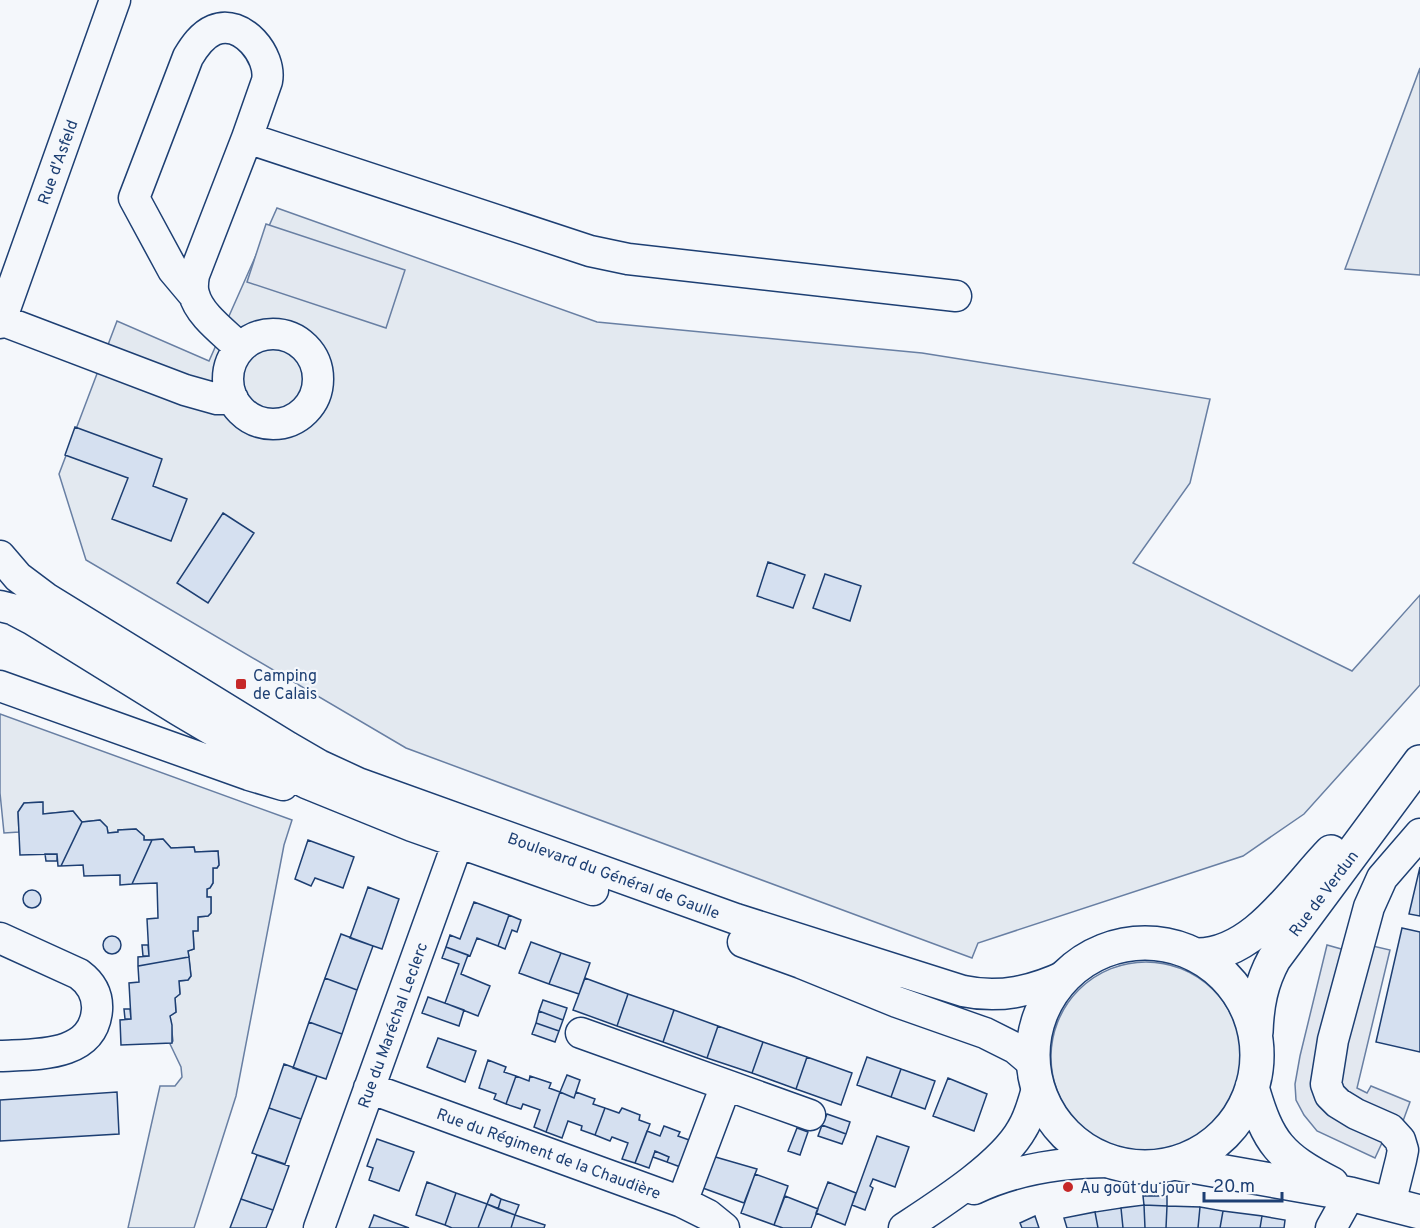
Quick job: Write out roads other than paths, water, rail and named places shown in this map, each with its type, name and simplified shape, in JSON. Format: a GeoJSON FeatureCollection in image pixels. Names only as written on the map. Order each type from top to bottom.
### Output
{"type":"FeatureCollection","features":[{"type":"Feature","properties":{"kind":"main road","name":"Rue de Verdun"},"geometry":{"type":"LineString","coordinates":[[1195,955],[1213,954],[1235,946],[1261,927],[1420,761]]}},
{"type":"Feature","properties":{"kind":"main road","name":"Rue de Verdun"},"geometry":{"type":"LineString","coordinates":[[1256,1037],[1260,995],[1274,959],[1420,761]]}},
{"type":"Feature","properties":{"kind":"main road"},"geometry":{"type":"LineString","coordinates":[[1133,944],[1165,945],[1195,955],[1213,966],[1235,989],[1246,1007],[1256,1037],[1256,1067],[1252,1087],[1239,1115],[1220,1138],[1203,1151],[1174,1163],[1143,1167],[1112,1162],[1092,1153],[1065,1133],[1051,1116],[1036,1075],[1034,1044],[1041,1016],[1054,990],[1067,975],[1093,956],[1112,948],[1133,944]]}},
{"type":"Feature","properties":{"kind":"main road"},"geometry":{"type":"LineString","coordinates":[[1252,1087],[1264,1126],[1285,1154],[1309,1171],[1350,1194]]}},
{"type":"Feature","properties":{"kind":"main road"},"geometry":{"type":"LineString","coordinates":[[1174,1163],[1350,1194],[1405,1208]]}},
{"type":"Feature","properties":{"kind":"street","name":"Rue d'Asfeld"},"geometry":{"type":"LineString","coordinates":[[1,322],[114,0]]}},
{"type":"Feature","properties":{"kind":"street"},"geometry":{"type":"LineString","coordinates":[[194,295],[194,275],[247,138],[268,72],[267,63],[257,46],[241,33],[223,27],[215,29],[200,40],[188,57],[134,198],[173,270],[210,318],[240,348]]}},
{"type":"Feature","properties":{"kind":"street"},"geometry":{"type":"LineString","coordinates":[[247,138],[590,251],[628,259],[956,296]]}},
{"type":"Feature","properties":{"kind":"street"},"geometry":{"type":"LineString","coordinates":[[1,322],[184,390],[217,399],[233,399]]}},
{"type":"Feature","properties":{"kind":"street"},"geometry":{"type":"LineString","coordinates":[[277,334],[302,345],[316,368],[317,381],[315,394],[298,416],[279,423],[265,423],[241,410],[233,399],[228,372],[232,359],[240,348],[250,339],[277,334]]}},
{"type":"Feature","properties":{"kind":"street","name":"Boulevard du Général de Gaulle"},"geometry":{"type":"LineString","coordinates":[[0,556],[27,585],[329,769],[461,832],[897,1002],[985,1033],[1015,1048],[1036,1075]]}},
{"type":"Feature","properties":{"kind":"street","name":"Boulevard du Général de Gaulle"},"geometry":{"type":"LineString","coordinates":[[0,606],[27,617],[288,774],[335,795]]}},
{"type":"Feature","properties":{"kind":"street"},"geometry":{"type":"LineString","coordinates":[[145,738],[164,732],[180,711],[186,695],[183,681]]}},
{"type":"Feature","properties":{"kind":"street","name":"Boulevard du Général de Gaulle"},"geometry":{"type":"LineString","coordinates":[[0,686],[249,775],[335,795],[461,832],[963,991],[1017,993],[1039,987],[1067,975]]}},
{"type":"Feature","properties":{"kind":"street","name":"Rue du Maréchal Leclerc"},"geometry":{"type":"LineString","coordinates":[[319,1228],[461,832]]}},
{"type":"Feature","properties":{"kind":"street"},"geometry":{"type":"LineString","coordinates":[[1405,1208],[1402,1150],[1396,1133],[1338,1103],[1330,1095],[1326,1084],[1334,1040],[1369,907],[1382,878],[1420,834]]}},
{"type":"Feature","properties":{"kind":"street"},"geometry":{"type":"LineString","coordinates":[[0,938],[79,974],[88,981],[97,1001],[94,1024],[81,1041],[71,1047],[62,1051],[0,1056]]}},
{"type":"Feature","properties":{"kind":"street"},"geometry":{"type":"LineString","coordinates":[[581,1033],[810,1115]]}},
{"type":"Feature","properties":{"kind":"street"},"geometry":{"type":"LineString","coordinates":[[904,1228],[941,1204],[992,1164],[1014,1141],[1026,1120],[1036,1075]]}},
{"type":"Feature","properties":{"kind":"street"},"geometry":{"type":"LineString","coordinates":[[682,1202],[726,1085]]}},
{"type":"Feature","properties":{"kind":"street","name":"Rue du Régiment de la Chaudière"},"geometry":{"type":"LineString","coordinates":[[369,1088],[682,1202],[708,1215],[724,1228]]}},
{"type":"Feature","properties":{"kind":"street"},"geometry":{"type":"LineString","coordinates":[[941,1204],[985,1183],[1013,1173],[1052,1165],[1112,1162]]}},
{"type":"Feature","properties":{"kind":"street"},"geometry":{"type":"LineString","coordinates":[[1331,1228],[1350,1194]]}},
{"type":"Feature","properties":{"kind":"place","name":"Camping de Calais"},"geometry":{"type":"Point","coordinates":[241,684]}},
{"type":"Feature","properties":{"kind":"place","name":"Au goût du jour"},"geometry":{"type":"Point","coordinates":[1068,1187]}}]}
